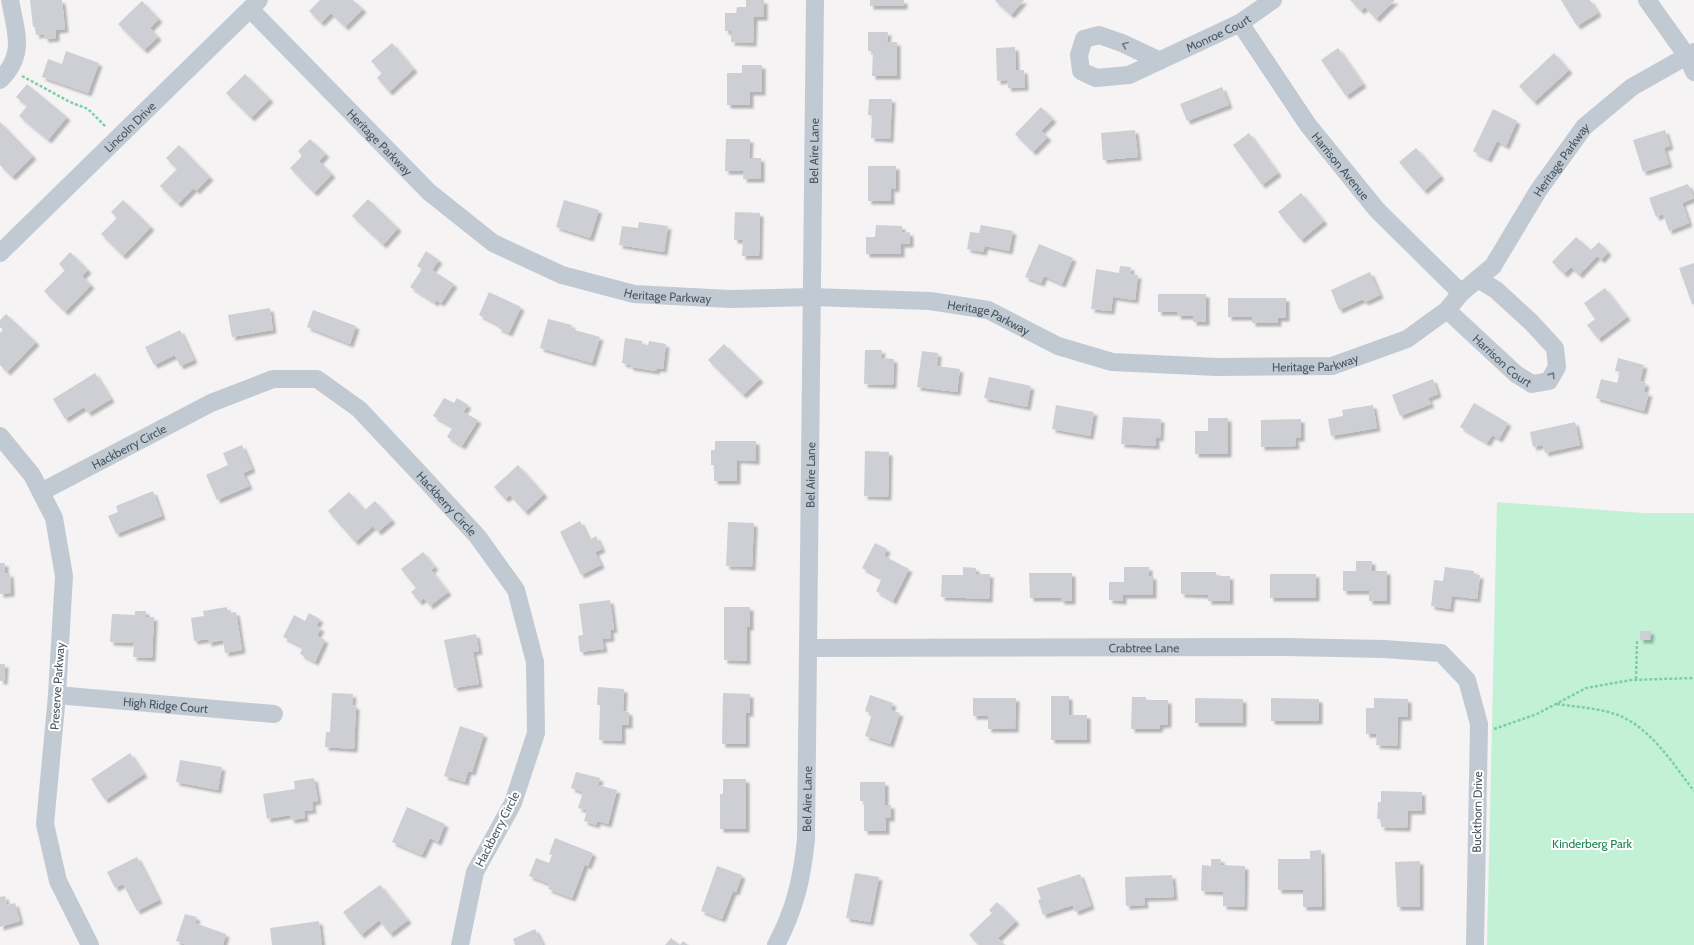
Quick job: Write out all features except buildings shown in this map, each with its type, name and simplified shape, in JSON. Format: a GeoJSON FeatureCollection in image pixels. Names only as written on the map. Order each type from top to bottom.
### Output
{"type":"FeatureCollection","features":[{"type":"Feature","properties":{"kind":"street"},"geometry":{"type":"LineString","coordinates":[[5,75],[14,62],[17,50],[10,0]]}},
{"type":"Feature","properties":{"kind":"street","name":"Bel Aire Lane"},"geometry":{"type":"LineString","coordinates":[[776,945],[786,926],[802,877],[805,847],[809,648],[815,0]]}},
{"type":"Feature","properties":{"kind":"street","name":"Monroe Court"},"geometry":{"type":"LineString","coordinates":[[1160,61],[1240,23],[1273,0]]}},
{"type":"Feature","properties":{"kind":"street"},"geometry":{"type":"LineString","coordinates":[[1648,0],[1692,60]]}},
{"type":"Feature","properties":{"kind":"street","name":"Heritage Parkway"},"geometry":{"type":"LineString","coordinates":[[254,4],[430,192],[493,242],[562,275],[634,294],[730,299],[812,297],[930,301],[988,310],[1058,346],[1112,362],[1217,367],[1332,366],[1407,339],[1446,310],[1461,292],[1493,266],[1538,191],[1584,127],[1632,87],[1692,60]]}},
{"type":"Feature","properties":{"kind":"street","name":"Lincoln Drive"},"geometry":{"type":"LineString","coordinates":[[0,253],[254,4]]}},
{"type":"Feature","properties":{"kind":"street","name":"Harrison Avenue"},"geometry":{"type":"LineString","coordinates":[[1240,23],[1308,125],[1372,204],[1461,292]]}},
{"type":"Feature","properties":{"kind":"street","name":"Harrison Court"},"geometry":{"type":"LineString","coordinates":[[1446,310],[1516,374],[1532,384],[1549,381],[1557,367],[1555,348],[1531,322],[1496,290],[1478,279]]}},
{"type":"Feature","properties":{"kind":"street","name":"Hackberry Circle"},"geometry":{"type":"LineString","coordinates":[[41,492],[211,403],[273,379],[317,379],[359,409],[426,480],[478,537],[516,590],[535,662],[536,733],[512,803],[475,872],[460,945]]}},
{"type":"Feature","properties":{"kind":"street","name":"Preserve Parkway"},"geometry":{"type":"LineString","coordinates":[[0,436],[32,475],[54,518],[64,576],[57,695],[45,824],[58,881],[90,945]]}},
{"type":"Feature","properties":{"kind":"street","name":"Crabtree Lane"},"geometry":{"type":"LineString","coordinates":[[809,648],[1384,648],[1440,653],[1467,680]]}},
{"type":"Feature","properties":{"kind":"street","name":"Buckthorn Drive"},"geometry":{"type":"LineString","coordinates":[[1467,680],[1479,724],[1475,945]]}},
{"type":"Feature","properties":{"kind":"street","name":"High Ridge Court"},"geometry":{"type":"LineString","coordinates":[[57,695],[274,714]]}},
{"type":"Feature","properties":{"kind":"path"},"geometry":{"type":"LineString","coordinates":[[5,75],[44,86],[70,102],[88,109],[118,138]]}},
{"type":"Feature","properties":{"kind":"path"},"geometry":{"type":"LineString","coordinates":[[1636,679],[1637,640]]}},
{"type":"Feature","properties":{"kind":"path"},"geometry":{"type":"LineString","coordinates":[[1479,734],[1537,714],[1586,688],[1636,679],[1694,678]]}},
{"type":"Feature","properties":{"kind":"path"},"geometry":{"type":"LineString","coordinates":[[1556,704],[1594,709],[1619,716],[1646,732],[1694,791]]}},
{"type":"Feature","properties":{"kind":"green space","name":"Kinderberg Park"},"geometry":{"type":"Polygon","coordinates":[[[1497,502],[1643,513],[1694,513],[1694,945],[1487,945],[1497,502]]]}}]}
